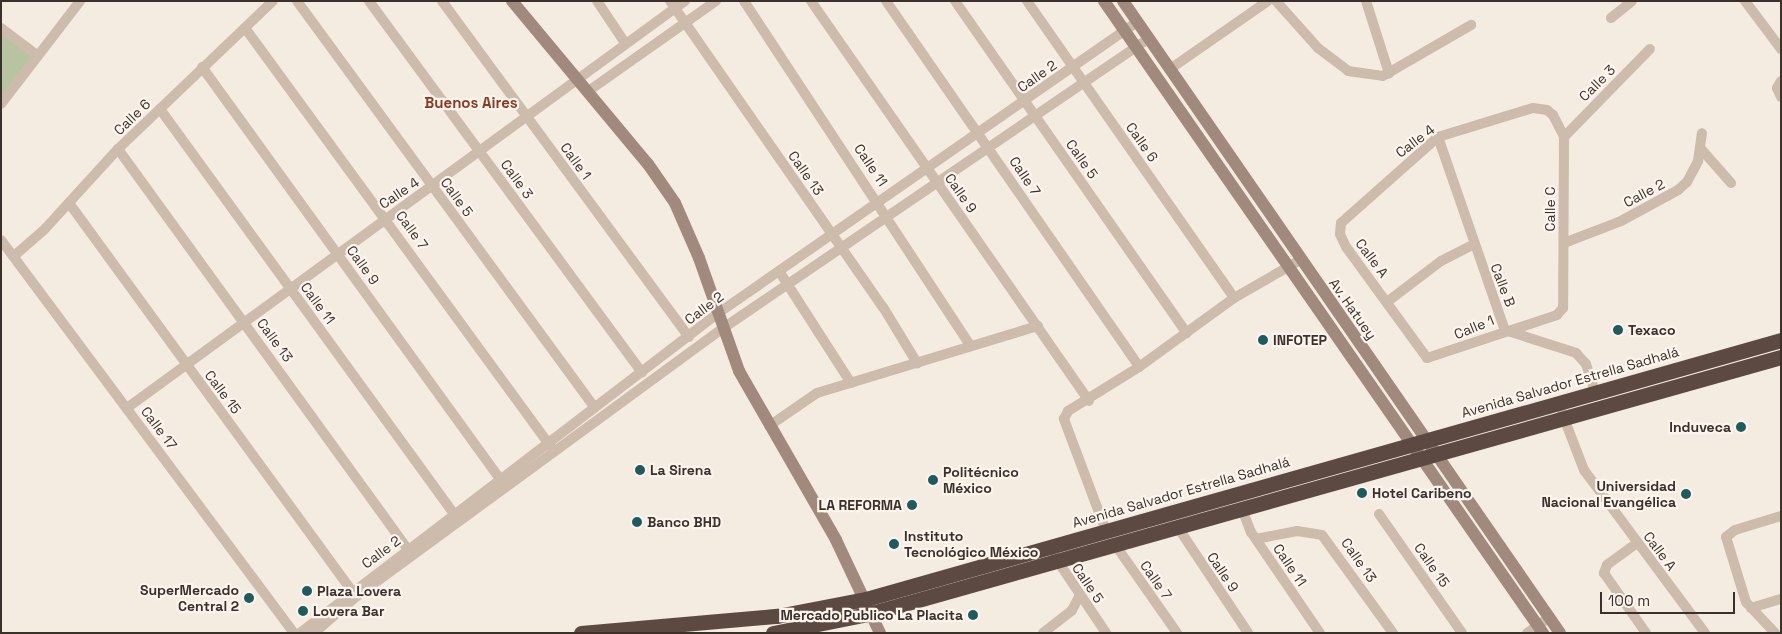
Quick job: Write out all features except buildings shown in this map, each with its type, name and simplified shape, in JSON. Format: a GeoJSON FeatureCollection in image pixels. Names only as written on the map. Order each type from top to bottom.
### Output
{"type":"FeatureCollection","features":[{"type":"Feature","properties":{"kind":"highway","name":"Avenida Salvador Estrella Sadhalá"},"geometry":{"type":"LineString","coordinates":[[773,633],[1110,537],[1426,440],[1781,340]]}},
{"type":"Feature","properties":{"kind":"highway","name":"Avenida Salvador Estrella Sadhalá"},"geometry":{"type":"LineString","coordinates":[[1110,537],[1177,526],[1242,510],[1781,357]]}},
{"type":"Feature","properties":{"kind":"highway","name":"Avenida Salvador Estrella Sadhalá"},"geometry":{"type":"LineString","coordinates":[[581,633],[869,606]]}},
{"type":"Feature","properties":{"kind":"main road"},"geometry":{"type":"LineString","coordinates":[[512,1],[667,190],[699,258],[722,329],[739,371],[769,426],[810,492],[869,606],[880,633]]}},
{"type":"Feature","properties":{"kind":"main road"},"geometry":{"type":"LineString","coordinates":[[1104,1],[1420,458],[1536,630]]}},
{"type":"Feature","properties":{"kind":"main road","name":"Av. Hatuey"},"geometry":{"type":"LineString","coordinates":[[1123,1],[1300,260],[1550,617],[1556,631]]}},
{"type":"Feature","properties":{"kind":"street"},"geometry":{"type":"LineString","coordinates":[[1,104],[80,1]]}},
{"type":"Feature","properties":{"kind":"street","name":"Calle 6"},"geometry":{"type":"LineString","coordinates":[[14,256],[69,203],[118,150],[273,1]]}},
{"type":"Feature","properties":{"kind":"street","name":"Calle 5"},"geometry":{"type":"LineString","coordinates":[[297,1],[595,408]]}},
{"type":"Feature","properties":{"kind":"street","name":"Calle 3"},"geometry":{"type":"LineString","coordinates":[[368,1],[642,372]]}},
{"type":"Feature","properties":{"kind":"street","name":"Calle 1"},"geometry":{"type":"LineString","coordinates":[[442,1],[689,337]]}},
{"type":"Feature","properties":{"kind":"street"},"geometry":{"type":"LineString","coordinates":[[597,1],[625,43]]}},
{"type":"Feature","properties":{"kind":"street","name":"Calle 4"},"geometry":{"type":"LineString","coordinates":[[127,408],[386,218],[527,118],[673,5],[685,1]]}},
{"type":"Feature","properties":{"kind":"street"},"geometry":{"type":"LineString","coordinates":[[587,92],[716,1]]}},
{"type":"Feature","properties":{"kind":"street","name":"Calle 11"},"geometry":{"type":"LineString","coordinates":[[744,1],[878,200],[971,346]]}},
{"type":"Feature","properties":{"kind":"street","name":"Calle 9"},"geometry":{"type":"LineString","coordinates":[[811,1],[1089,401]]}},
{"type":"Feature","properties":{"kind":"street","name":"Calle 7"},"geometry":{"type":"LineString","coordinates":[[886,1],[989,146],[1139,367]]}},
{"type":"Feature","properties":{"kind":"street","name":"Calle 5"},"geometry":{"type":"LineString","coordinates":[[954,1],[1188,332]]}},
{"type":"Feature","properties":{"kind":"street","name":"Calle 6"},"geometry":{"type":"LineString","coordinates":[[1027,1],[1234,298]]}},
{"type":"Feature","properties":{"kind":"street"},"geometry":{"type":"LineString","coordinates":[[1170,69],[1268,1]]}},
{"type":"Feature","properties":{"kind":"street"},"geometry":{"type":"LineString","coordinates":[[1276,1],[1318,48],[1348,71],[1384,76],[1471,24]]}},
{"type":"Feature","properties":{"kind":"street"},"geometry":{"type":"LineString","coordinates":[[1366,1],[1390,73]]}},
{"type":"Feature","properties":{"kind":"street"},"geometry":{"type":"LineString","coordinates":[[1611,18],[1632,1]]}},
{"type":"Feature","properties":{"kind":"street"},"geometry":{"type":"LineString","coordinates":[[1745,1],[1781,49]]}},
{"type":"Feature","properties":{"kind":"street","name":"Calle 13"},"geometry":{"type":"LineString","coordinates":[[673,5],[842,248],[917,362]]}},
{"type":"Feature","properties":{"kind":"street","name":"Calle 2"},"geometry":{"type":"LineString","coordinates":[[300,633],[551,447],[595,408],[717,314],[926,166],[1025,102],[1137,22]]}},
{"type":"Feature","properties":{"kind":"street"},"geometry":{"type":"LineString","coordinates":[[1,28],[38,56]]}},
{"type":"Feature","properties":{"kind":"street","name":"Calle 7"},"geometry":{"type":"LineString","coordinates":[[245,28],[386,218],[551,447]]}},
{"type":"Feature","properties":{"kind":"street","name":"Calle 2"},"geometry":{"type":"LineString","coordinates":[[314,633],[355,593],[408,549],[500,479],[551,447],[675,363],[936,181],[1148,39]]}},
{"type":"Feature","properties":{"kind":"street","name":"Calle 3"},"geometry":{"type":"LineString","coordinates":[[1564,137],[1650,50]]}},
{"type":"Feature","properties":{"kind":"street","name":"Calle 9"},"geometry":{"type":"LineString","coordinates":[[202,68],[500,479]]}},
{"type":"Feature","properties":{"kind":"street","name":"Calle 11"},"geometry":{"type":"LineString","coordinates":[[160,109],[454,514]]}},
{"type":"Feature","properties":{"kind":"street","name":"Calle 4"},"geometry":{"type":"LineString","coordinates":[[1343,219],[1438,138],[1520,110],[1547,110]]}},
{"type":"Feature","properties":{"kind":"street","name":"Calle C"},"geometry":{"type":"LineString","coordinates":[[1547,110],[1558,121],[1564,137],[1564,303],[1560,312]]}},
{"type":"Feature","properties":{"kind":"street","name":"Calle 2"},"geometry":{"type":"LineString","coordinates":[[1564,243],[1620,221],[1678,190],[1693,173],[1702,150],[1702,134]]}},
{"type":"Feature","properties":{"kind":"street","name":"Calle B"},"geometry":{"type":"LineString","coordinates":[[1438,138],[1473,246],[1505,330]]}},
{"type":"Feature","properties":{"kind":"street","name":"Calle 13"},"geometry":{"type":"LineString","coordinates":[[118,150],[245,322],[408,549]]}},
{"type":"Feature","properties":{"kind":"street"},"geometry":{"type":"LineString","coordinates":[[1702,150],[1731,183]]}},
{"type":"Feature","properties":{"kind":"street","name":"Calle 15"},"geometry":{"type":"LineString","coordinates":[[69,203],[355,593]]}},
{"type":"Feature","properties":{"kind":"street","name":"Calle A"},"geometry":{"type":"LineString","coordinates":[[1343,219],[1340,227],[1343,242],[1427,358]]}},
{"type":"Feature","properties":{"kind":"street","name":"Calle 17"},"geometry":{"type":"LineString","coordinates":[[1,240],[294,633]]}},
{"type":"Feature","properties":{"kind":"street"},"geometry":{"type":"LineString","coordinates":[[1387,302],[1441,261],[1473,246]]}},
{"type":"Feature","properties":{"kind":"street"},"geometry":{"type":"LineString","coordinates":[[1110,537],[1064,419],[1068,411],[1089,401],[1139,367],[1234,298],[1300,260]]}},
{"type":"Feature","properties":{"kind":"street"},"geometry":{"type":"LineString","coordinates":[[779,271],[851,383]]}},
{"type":"Feature","properties":{"kind":"street","name":"Calle 1"},"geometry":{"type":"LineString","coordinates":[[1427,358],[1560,312]]}},
{"type":"Feature","properties":{"kind":"street"},"geometry":{"type":"LineString","coordinates":[[769,426],[812,395],[1038,326]]}},
{"type":"Feature","properties":{"kind":"street"},"geometry":{"type":"LineString","coordinates":[[1505,330],[1576,353],[1586,364],[1595,392]]}},
{"type":"Feature","properties":{"kind":"street"},"geometry":{"type":"LineString","coordinates":[[669,352],[675,363]]}},
{"type":"Feature","properties":{"kind":"street","name":"Calle A"},"geometry":{"type":"LineString","coordinates":[[1558,402],[1584,470],[1705,633]]}},
{"type":"Feature","properties":{"kind":"street","name":"Calle 11"},"geometry":{"type":"LineString","coordinates":[[1242,510],[1256,538],[1320,633]]}},
{"type":"Feature","properties":{"kind":"street","name":"Calle 15"},"geometry":{"type":"LineString","coordinates":[[1379,514],[1462,633]]}},
{"type":"Feature","properties":{"kind":"street"},"geometry":{"type":"LineString","coordinates":[[1775,633],[1746,602],[1726,538],[1735,530],[1781,516]]}},
{"type":"Feature","properties":{"kind":"street","name":"Calle 9"},"geometry":{"type":"LineString","coordinates":[[1177,526],[1248,633]]}},
{"type":"Feature","properties":{"kind":"street","name":"Calle 13"},"geometry":{"type":"LineString","coordinates":[[1256,538],[1297,531],[1322,535],[1393,633]]}},
{"type":"Feature","properties":{"kind":"street","name":"Calle 7"},"geometry":{"type":"LineString","coordinates":[[1110,537],[1177,633]]}},
{"type":"Feature","properties":{"kind":"street"},"geometry":{"type":"LineString","coordinates":[[1637,543],[1607,566],[1604,573],[1646,633]]}},
{"type":"Feature","properties":{"kind":"street","name":"Calle 5"},"geometry":{"type":"LineString","coordinates":[[1054,552],[1079,596],[1106,633]]}},
{"type":"Feature","properties":{"kind":"street"},"geometry":{"type":"LineString","coordinates":[[902,580],[910,606]]}},
{"type":"Feature","properties":{"kind":"street"},"geometry":{"type":"LineString","coordinates":[[1043,633],[1072,610],[1079,596]]}},
{"type":"Feature","properties":{"kind":"street"},"geometry":{"type":"LineString","coordinates":[[1751,608],[1781,599]]}},
{"type":"Feature","properties":{"kind":"street"},"geometry":{"type":"LineString","coordinates":[[1536,630],[1550,617]]}},
{"type":"Feature","properties":{"kind":"green space"},"geometry":{"type":"Polygon","coordinates":[[[1,30],[35,56],[1,101],[1,30]]]}},
{"type":"Feature","properties":{"kind":"place","name":"Texaco"},"geometry":{"type":"Point","coordinates":[1618,330]}},
{"type":"Feature","properties":{"kind":"place","name":"INFOTEP"},"geometry":{"type":"Point","coordinates":[1263,340]}},
{"type":"Feature","properties":{"kind":"place","name":"Induveca"},"geometry":{"type":"Point","coordinates":[1741,427]}},
{"type":"Feature","properties":{"kind":"place","name":"La Sirena"},"geometry":{"type":"Point","coordinates":[640,470]}},
{"type":"Feature","properties":{"kind":"place","name":"Politécnico México"},"geometry":{"type":"Point","coordinates":[933,480]}},
{"type":"Feature","properties":{"kind":"place","name":"Hotel Caribeno"},"geometry":{"type":"Point","coordinates":[1362,493]}},
{"type":"Feature","properties":{"kind":"place","name":"Universidad Nacional Evangélica"},"geometry":{"type":"Point","coordinates":[1686,494]}},
{"type":"Feature","properties":{"kind":"place","name":"LA REFORMA"},"geometry":{"type":"Point","coordinates":[912,505]}},
{"type":"Feature","properties":{"kind":"place","name":"Banco BHD"},"geometry":{"type":"Point","coordinates":[637,522]}},
{"type":"Feature","properties":{"kind":"place","name":"Instituto Tecnológico México"},"geometry":{"type":"Point","coordinates":[894,544]}},
{"type":"Feature","properties":{"kind":"place","name":"Plaza Lovera"},"geometry":{"type":"Point","coordinates":[307,591]}},
{"type":"Feature","properties":{"kind":"place","name":"SuperMercado Central 2"},"geometry":{"type":"Point","coordinates":[249,598]}},
{"type":"Feature","properties":{"kind":"place","name":"Lovera Bar"},"geometry":{"type":"Point","coordinates":[303,611]}},
{"type":"Feature","properties":{"kind":"place","name":"Mercado Publico La Placita"},"geometry":{"type":"Point","coordinates":[973,615]}},
{"type":"Feature","properties":{"kind":"district","name":"Buenos Aires"},"geometry":{"type":"Point","coordinates":[471,103]}}]}
